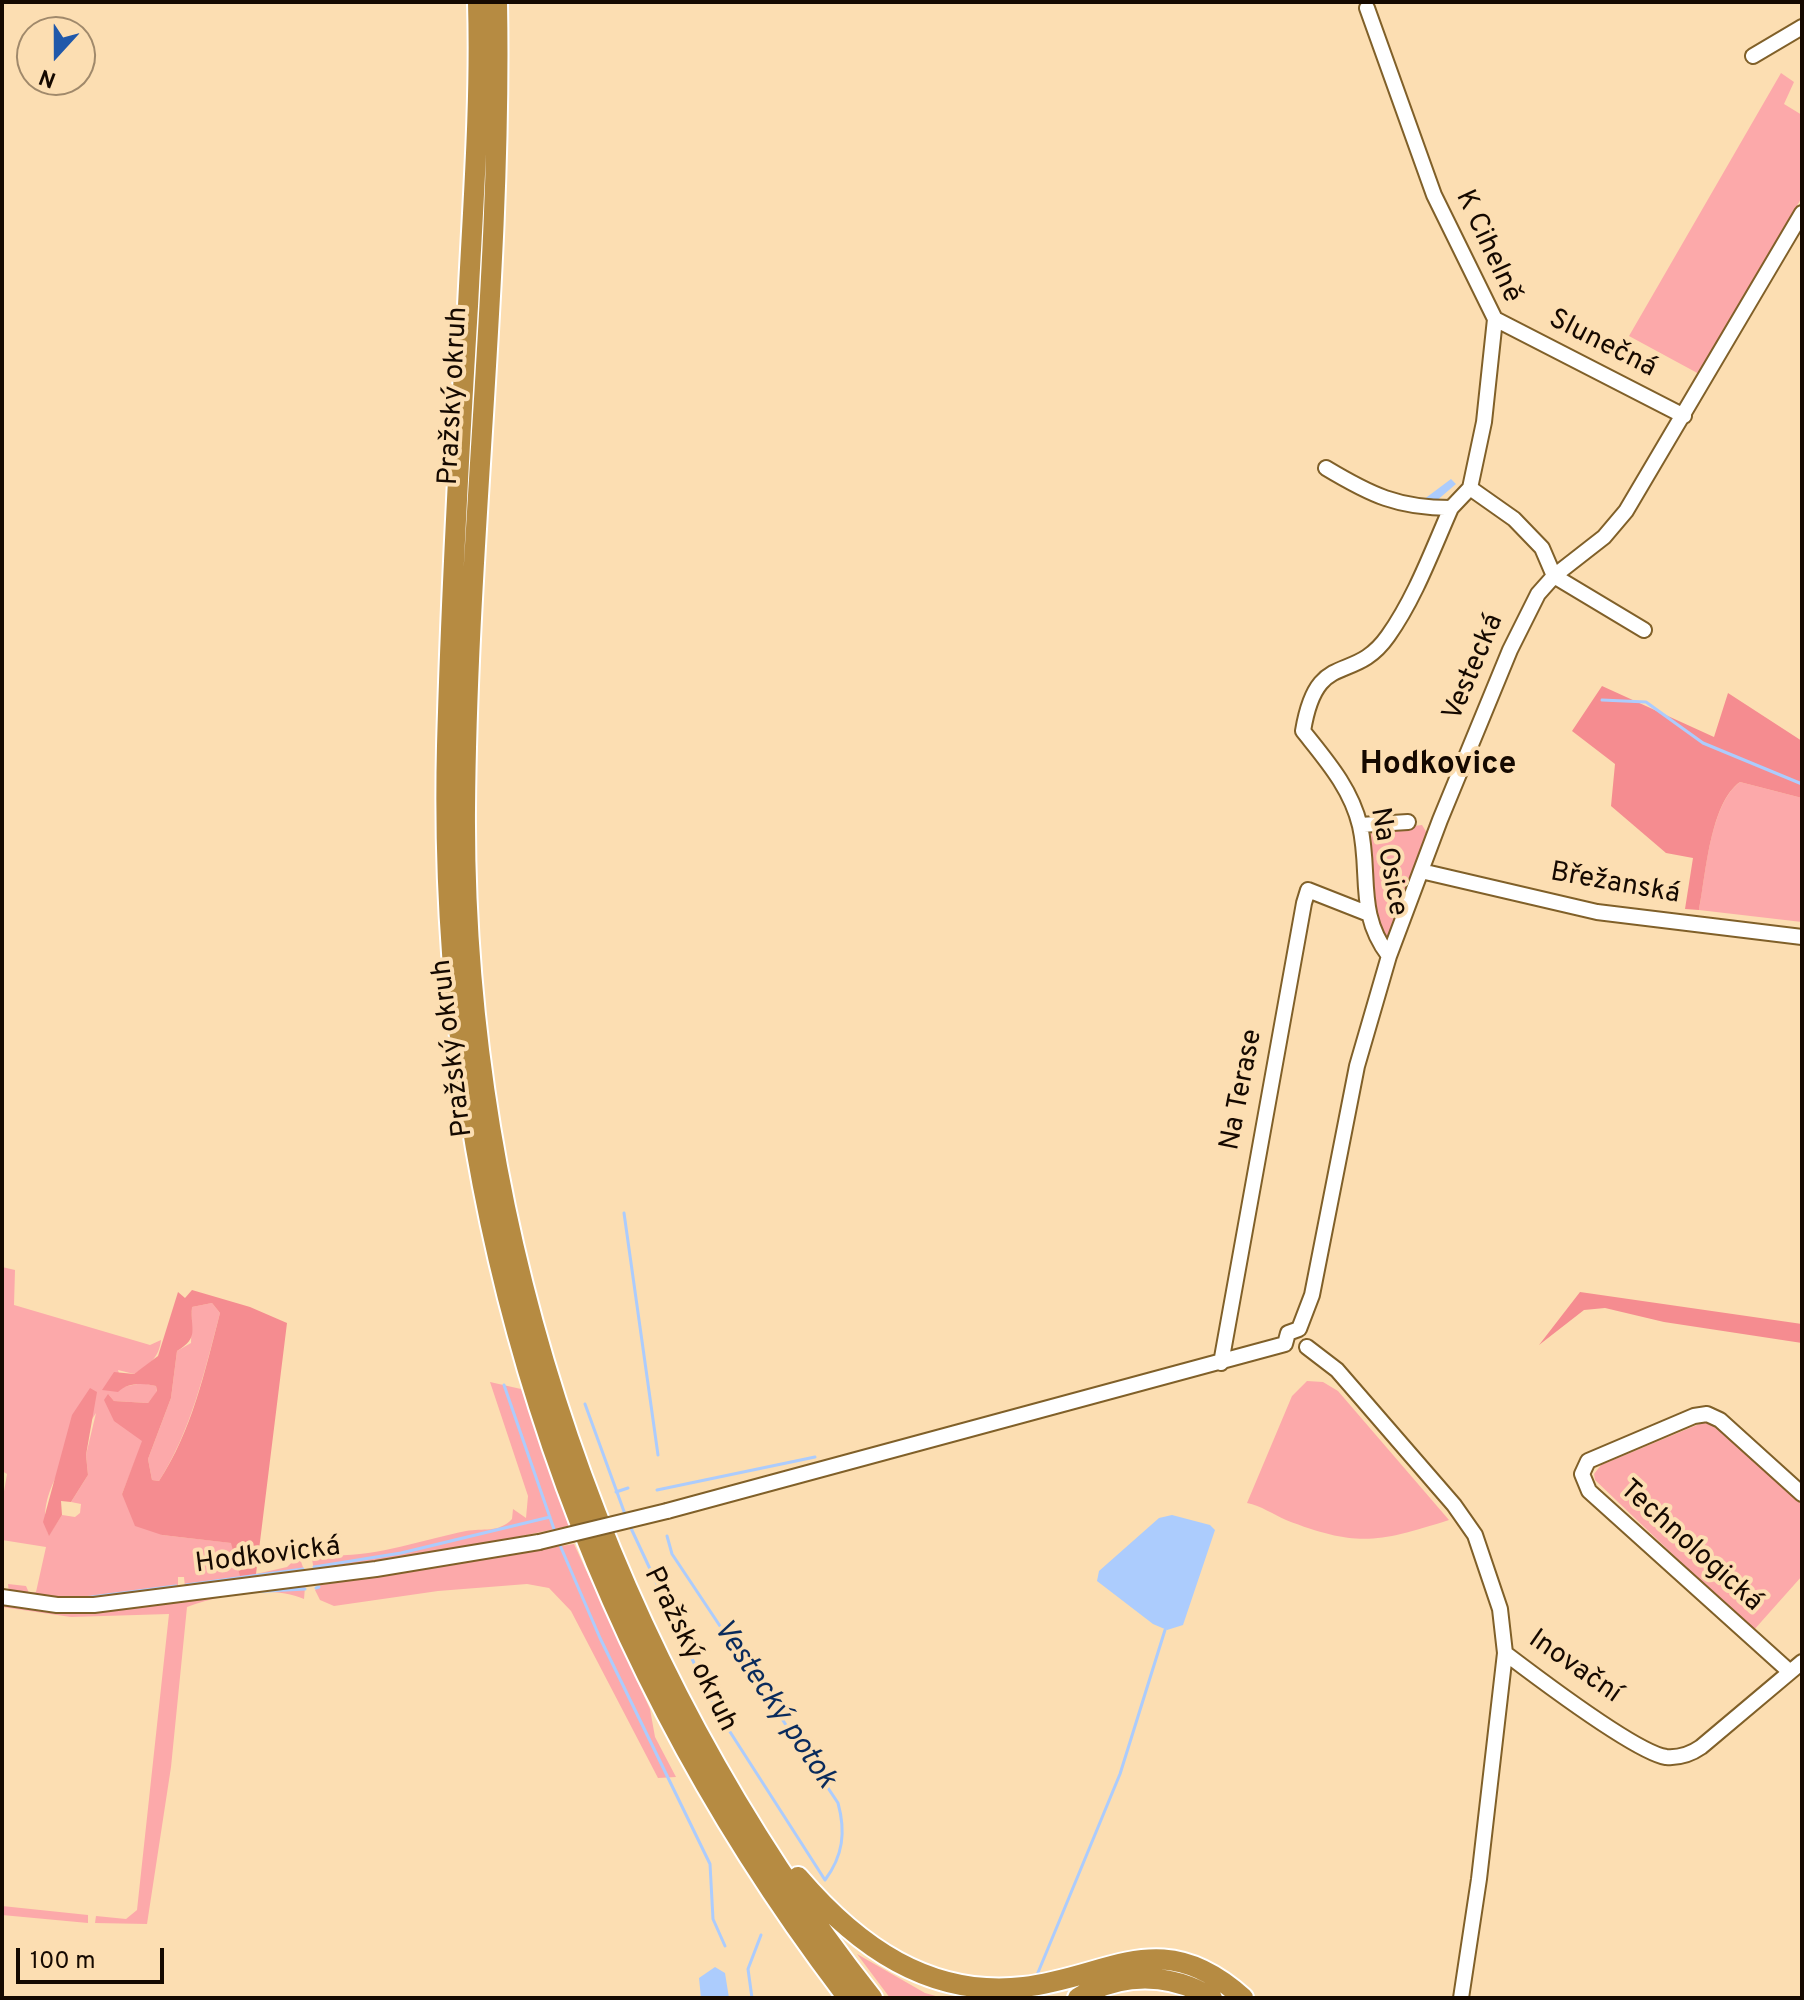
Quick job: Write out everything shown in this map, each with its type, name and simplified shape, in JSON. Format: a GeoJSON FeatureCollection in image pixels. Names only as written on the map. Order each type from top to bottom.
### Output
{"type":"FeatureCollection","features":[{"type":"Feature","properties":{"kind":"highway","name":"Pražský okruh"},"geometry":{"type":"LineString","coordinates":[[478,2],[474,200],[447,747],[449,934],[469,1122],[500,1275],[545,1432],[578,1522],[622,1626],[668,1719],[719,1809],[788,1916],[848,1998]]}},
{"type":"Feature","properties":{"kind":"highway","name":"Pražský okruh"},"geometry":{"type":"LineString","coordinates":[[497,2],[494,183],[465,812],[473,994],[489,1119],[519,1270],[573,1453],[654,1648],[744,1813],[810,1915],[872,1998]]}},
{"type":"Feature","properties":{"kind":"highway"},"geometry":{"type":"LineString","coordinates":[[744,1813],[835,1918],[885,1956],[915,1972],[954,1985],[1035,1986],[1109,1964],[1158,1960],[1208,1973],[1243,1998]]}},
{"type":"Feature","properties":{"kind":"highway"},"geometry":{"type":"LineString","coordinates":[[788,1916],[833,1998]]}},
{"type":"Feature","properties":{"kind":"highway"},"geometry":{"type":"LineString","coordinates":[[1078,1998],[1110,1983],[1143,1978],[1177,1982],[1212,1998]]}},
{"type":"Feature","properties":{"kind":"street","name":"K Cihelně"},"geometry":{"type":"LineString","coordinates":[[1367,8],[1434,195],[1495,319],[1484,422],[1470,488]]}},
{"type":"Feature","properties":{"kind":"street"},"geometry":{"type":"LineString","coordinates":[[1753,56],[1802,27]]}},
{"type":"Feature","properties":{"kind":"street","name":"Vestecká"},"geometry":{"type":"LineString","coordinates":[[1285,1344],[1288,1333],[1299,1329],[1312,1295],[1357,1066],[1389,956],[1526,615],[1554,576],[1604,537],[1626,511],[1797,235],[1802,213]]}},
{"type":"Feature","properties":{"kind":"street","name":"Slunečná"},"geometry":{"type":"LineString","coordinates":[[1495,319],[1684,416]]}},
{"type":"Feature","properties":{"kind":"street"},"geometry":{"type":"LineString","coordinates":[[1326,468],[1385,501],[1415,508],[1451,508]]}},
{"type":"Feature","properties":{"kind":"street"},"geometry":{"type":"LineString","coordinates":[[1470,488],[1514,519],[1542,548],[1554,576],[1644,630]]}},
{"type":"Feature","properties":{"kind":"street","name":"Na Osice"},"geometry":{"type":"LineString","coordinates":[[1389,956],[1373,936],[1360,825],[1344,783],[1303,731],[1310,696],[1322,678],[1360,661],[1387,639],[1416,586],[1451,508],[1470,488]]}},
{"type":"Feature","properties":{"kind":"street"},"geometry":{"type":"LineString","coordinates":[[1360,825],[1408,822]]}},
{"type":"Feature","properties":{"kind":"street","name":"Břežanská"},"geometry":{"type":"LineString","coordinates":[[1421,871],[1597,912],[1802,937]]}},
{"type":"Feature","properties":{"kind":"street","name":"Na Terase"},"geometry":{"type":"LineString","coordinates":[[1221,1363],[1308,890],[1369,914]]}},
{"type":"Feature","properties":{"kind":"street"},"geometry":{"type":"LineString","coordinates":[[1221,1363],[1285,1344],[1295,1353],[1307,1347],[1307,1336],[1299,1329]]}},
{"type":"Feature","properties":{"kind":"street","name":"Inovační"},"geometry":{"type":"LineString","coordinates":[[1307,1347],[1337,1370],[1454,1505],[1475,1535],[1500,1609],[1505,1653],[1562,1695],[1664,1756],[1689,1755],[1796,1667]]}},
{"type":"Feature","properties":{"kind":"street","name":"Hodkovická"},"geometry":{"type":"LineString","coordinates":[[2,1597],[57,1605],[94,1605],[376,1569],[539,1542],[667,1511],[1221,1363]]}},
{"type":"Feature","properties":{"kind":"street","name":"Technologická"},"geometry":{"type":"LineString","coordinates":[[1796,1667],[1589,1491],[1582,1474],[1588,1461],[1694,1416],[1707,1414],[1720,1420],[1802,1494]]}},
{"type":"Feature","properties":{"kind":"street"},"geometry":{"type":"LineString","coordinates":[[1461,1998],[1479,1879],[1505,1653]]}},
{"type":"Feature","properties":{"kind":"shaded area"},"geometry":{"type":"Polygon","coordinates":[[[1781,73],[1794,82],[1784,104],[1802,115],[1802,197],[1701,375],[1629,336],[1781,73]]]}},
{"type":"Feature","properties":{"kind":"shaded area"},"geometry":{"type":"Polygon","coordinates":[[[1602,686],[1714,737],[1728,693],[1802,741],[1802,798],[1740,782],[1730,792],[1711,840],[1699,910],[1685,909],[1693,858],[1666,853],[1611,806],[1615,764],[1572,731],[1602,686]]]}},
{"type":"Feature","properties":{"kind":"shaded area"},"geometry":{"type":"Polygon","coordinates":[[[1740,782],[1802,798],[1802,922],[1699,910],[1716,822],[1730,792],[1740,782]]]}},
{"type":"Feature","properties":{"kind":"shaded area"},"geometry":{"type":"Polygon","coordinates":[[[1422,825],[1427,833],[1391,937],[1385,940],[1376,931],[1366,832],[1422,825]]]}},
{"type":"Feature","properties":{"kind":"shaded area"},"geometry":{"type":"Polygon","coordinates":[[[2,1267],[15,1270],[14,1305],[150,1345],[161,1340],[156,1356],[134,1374],[118,1370],[123,1387],[142,1383],[156,1386],[157,1392],[148,1403],[114,1401],[108,1394],[143,1441],[122,1494],[162,1535],[232,1543],[256,1574],[287,1567],[299,1556],[304,1570],[185,1587],[184,1577],[178,1577],[178,1588],[74,1601],[9,1593],[8,1584],[26,1586],[29,1593],[36,1592],[46,1547],[2,1540],[2,1503],[7,1474],[2,1471],[2,1267]],[[96,1413],[51,1488],[45,1520],[49,1535],[62,1515],[75,1517],[80,1513],[81,1504],[71,1502],[88,1475],[86,1455],[96,1413]]]}},
{"type":"Feature","properties":{"kind":"shaded area"},"geometry":{"type":"Polygon","coordinates":[[[192,1290],[250,1307],[287,1323],[256,1574],[240,1576],[231,1543],[162,1535],[135,1526],[122,1494],[142,1441],[114,1421],[104,1400],[108,1394],[114,1401],[148,1403],[157,1391],[156,1386],[141,1384],[126,1386],[118,1392],[102,1390],[114,1372],[134,1374],[158,1356],[178,1292],[185,1298],[192,1290]],[[212,1303],[192,1307],[191,1337],[177,1351],[171,1398],[148,1459],[152,1480],[159,1481],[189,1421],[220,1313],[212,1303]]]}},
{"type":"Feature","properties":{"kind":"shaded area"},"geometry":{"type":"Polygon","coordinates":[[[1580,1292],[1802,1324],[1802,1343],[1664,1322],[1605,1308],[1584,1310],[1539,1345],[1580,1292]]]}},
{"type":"Feature","properties":{"kind":"shaded area"},"geometry":{"type":"Polygon","coordinates":[[[212,1303],[220,1313],[196,1400],[170,1462],[159,1481],[152,1480],[148,1459],[171,1398],[177,1351],[191,1343],[192,1307],[212,1303]]]}},
{"type":"Feature","properties":{"kind":"shaded area"},"geometry":{"type":"Polygon","coordinates":[[[1307,1381],[1323,1382],[1338,1391],[1449,1520],[1386,1537],[1351,1538],[1311,1529],[1247,1503],[1292,1396],[1307,1381]]]}},
{"type":"Feature","properties":{"kind":"shaded area"},"geometry":{"type":"Polygon","coordinates":[[[490,1382],[521,1389],[569,1526],[460,1549],[314,1570],[311,1554],[370,1553],[466,1531],[496,1528],[512,1519],[513,1509],[526,1518],[528,1496],[490,1382]]]}},
{"type":"Feature","properties":{"kind":"shaded area"},"geometry":{"type":"Polygon","coordinates":[[[90,1388],[97,1392],[86,1455],[88,1475],[71,1502],[61,1501],[62,1515],[49,1536],[43,1522],[72,1415],[90,1388]]]}},
{"type":"Feature","properties":{"kind":"shaded area"},"geometry":{"type":"Polygon","coordinates":[[[1704,1422],[1713,1424],[1802,1503],[1802,1576],[1753,1631],[1595,1480],[1594,1474],[1601,1465],[1704,1422]]]}},
{"type":"Feature","properties":{"kind":"shaded area"},"geometry":{"type":"Polygon","coordinates":[[[574,1544],[650,1709],[655,1737],[676,1777],[658,1778],[571,1611],[549,1588],[527,1584],[438,1591],[334,1606],[320,1600],[315,1590],[320,1585],[574,1544]]]}},
{"type":"Feature","properties":{"kind":"shaded area"},"geometry":{"type":"Polygon","coordinates":[[[305,1587],[304,1599],[276,1592],[245,1593],[187,1607],[171,1767],[147,1924],[95,1923],[96,1916],[126,1919],[137,1910],[169,1614],[71,1617],[2,1607],[2,1601],[49,1608],[305,1587]]]}},
{"type":"Feature","properties":{"kind":"shaded area"},"geometry":{"type":"Polygon","coordinates":[[[2,1906],[88,1915],[88,1923],[2,1915],[2,1906]]]}},
{"type":"Feature","properties":{"kind":"shaded area"},"geometry":{"type":"Polygon","coordinates":[[[857,1954],[925,1993],[943,1998],[890,1998],[857,1954]]]}},
{"type":"Feature","properties":{"kind":"water"},"geometry":{"type":"Polygon","coordinates":[[[1451,479],[1456,484],[1435,502],[1423,500],[1451,479]]]}},
{"type":"Feature","properties":{"kind":"water"},"geometry":{"type":"Polygon","coordinates":[[[1172,1515],[1210,1525],[1215,1530],[1183,1625],[1167,1630],[1153,1624],[1097,1581],[1099,1571],[1159,1518],[1172,1515]]]}},
{"type":"Feature","properties":{"kind":"water"},"geometry":{"type":"Polygon","coordinates":[[[715,1967],[725,1973],[729,1998],[701,1998],[699,1978],[715,1967]]]}},
{"type":"Feature","properties":{"kind":"waterway"},"geometry":{"type":"LineString","coordinates":[[1602,700],[1646,702],[1703,743],[1802,784]]}},
{"type":"Feature","properties":{"kind":"waterway","name":"Vestecký potok"},"geometry":{"type":"LineString","coordinates":[[624,1213],[658,1455]]}},
{"type":"Feature","properties":{"kind":"waterway"},"geometry":{"type":"LineString","coordinates":[[504,1385],[555,1532]]}},
{"type":"Feature","properties":{"kind":"waterway"},"geometry":{"type":"LineString","coordinates":[[585,1404],[626,1517]]}},
{"type":"Feature","properties":{"kind":"waterway"},"geometry":{"type":"LineString","coordinates":[[657,1490],[815,1457]]}},
{"type":"Feature","properties":{"kind":"waterway"},"geometry":{"type":"LineString","coordinates":[[616,1492],[628,1488]]}},
{"type":"Feature","properties":{"kind":"waterway"},"geometry":{"type":"LineString","coordinates":[[314,1567],[401,1553],[550,1517]]}},
{"type":"Feature","properties":{"kind":"waterway"},"geometry":{"type":"LineString","coordinates":[[629,1524],[716,1710],[825,1880]]}},
{"type":"Feature","properties":{"kind":"waterway","name":"Vestecký potok"},"geometry":{"type":"LineString","coordinates":[[667,1536],[672,1554],[838,1803],[842,1824],[841,1843],[836,1862],[825,1880]]}},
{"type":"Feature","properties":{"kind":"waterway"},"geometry":{"type":"LineString","coordinates":[[559,1543],[600,1638],[710,1864],[713,1919],[725,1946]]}},
{"type":"Feature","properties":{"kind":"waterway"},"geometry":{"type":"LineString","coordinates":[[186,1585],[303,1569]]}},
{"type":"Feature","properties":{"kind":"waterway"},"geometry":{"type":"LineString","coordinates":[[84,1598],[176,1586]]}},
{"type":"Feature","properties":{"kind":"waterway"},"geometry":{"type":"LineString","coordinates":[[249,1592],[305,1589]]}},
{"type":"Feature","properties":{"kind":"waterway"},"geometry":{"type":"LineString","coordinates":[[1037,1975],[1120,1774],[1165,1630]]}},
{"type":"Feature","properties":{"kind":"waterway","name":"Vestecký potok"},"geometry":{"type":"LineString","coordinates":[[752,1998],[748,1969],[761,1935]]}},
{"type":"Feature","properties":{"kind":"district","name":"Hodkovice"},"geometry":{"type":"Point","coordinates":[1438,767]}}]}
